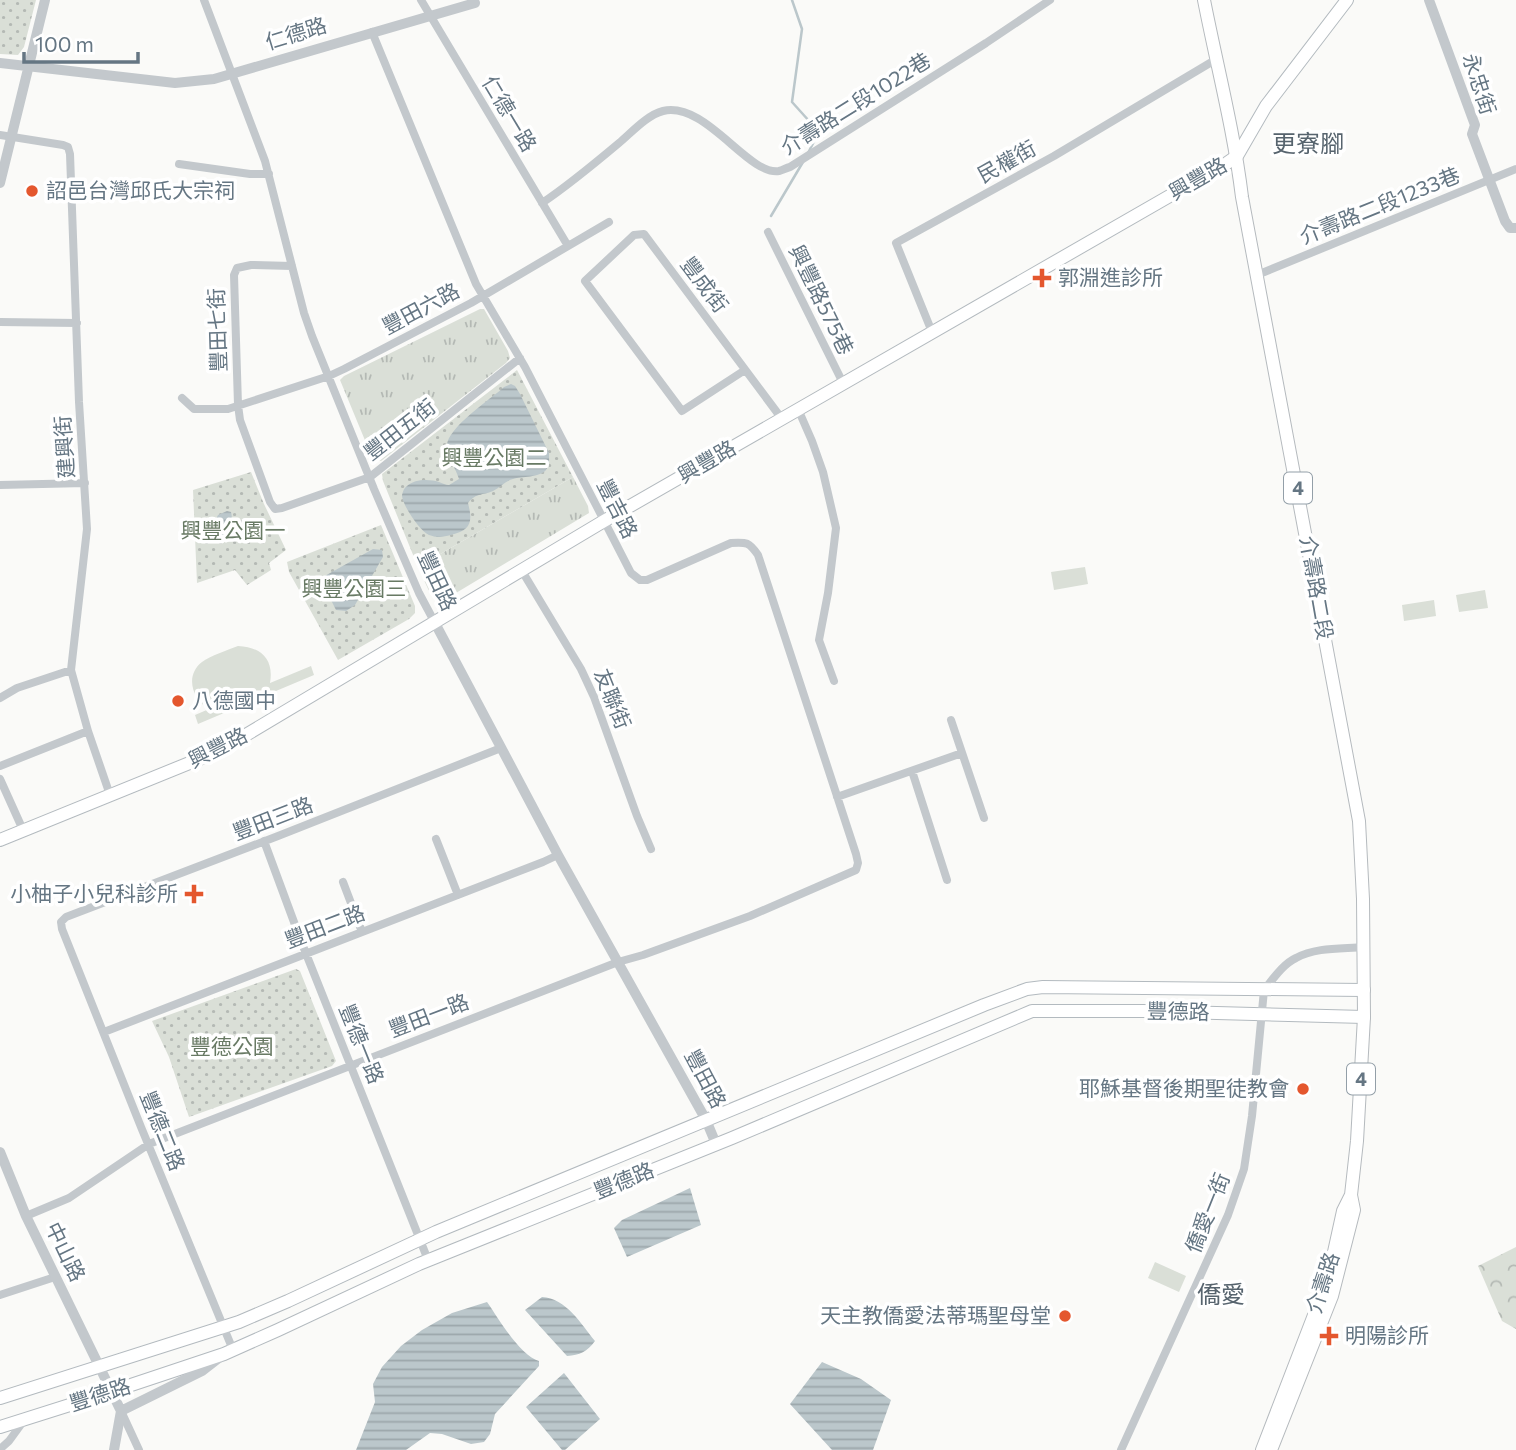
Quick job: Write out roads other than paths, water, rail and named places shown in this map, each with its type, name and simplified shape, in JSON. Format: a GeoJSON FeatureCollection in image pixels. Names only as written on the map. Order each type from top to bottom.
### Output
{"type":"FeatureCollection","features":[{"type":"Feature","properties":{"kind":"main road","name":"介壽路二段"},"geometry":{"type":"LineString","coordinates":[[1204,0],[1237,156],[1242,197],[1359,821],[1364,1017],[1357,1141]]}},
{"type":"Feature","properties":{"kind":"main road","name":"興豐路"},"geometry":{"type":"LineString","coordinates":[[0,840],[219,751],[604,521],[1237,156],[1266,106],[1347,0]]}},
{"type":"Feature","properties":{"kind":"main road","name":"豐德路"},"geometry":{"type":"LineString","coordinates":[[0,1398],[224,1327],[288,1301],[420,1239],[1027,989],[1364,990]]}},
{"type":"Feature","properties":{"kind":"main road","name":"豐德路"},"geometry":{"type":"LineString","coordinates":[[0,1427],[229,1352],[428,1260],[716,1144],[1032,1010],[1364,1017]]}},
{"type":"Feature","properties":{"kind":"main road","name":"介壽路"},"geometry":{"type":"LineString","coordinates":[[1271,1450],[1332,1296],[1354,1210],[1351,1195],[1357,1141]]}},
{"type":"Feature","properties":{"kind":"main road","name":"介壽路"},"geometry":{"type":"LineString","coordinates":[[1262,1450],[1321,1297],[1343,1211],[1351,1195]]}},
{"type":"Feature","properties":{"kind":"street"},"geometry":{"type":"LineString","coordinates":[[0,183],[45,0]]}},
{"type":"Feature","properties":{"kind":"street","name":"豐田路"},"geometry":{"type":"LineString","coordinates":[[204,0],[269,174],[304,313],[419,593],[558,855],[706,1120],[716,1144]]}},
{"type":"Feature","properties":{"kind":"street","name":"仁德一路"},"geometry":{"type":"LineString","coordinates":[[421,0],[568,246]]}},
{"type":"Feature","properties":{"kind":"street","name":"介壽路二段1022巷"},"geometry":{"type":"LineString","coordinates":[[542,203],[661,111],[676,110],[690,114],[767,169],[778,171],[790,167],[1050,0]]}},
{"type":"Feature","properties":{"kind":"street","name":"永忠街"},"geometry":{"type":"LineString","coordinates":[[1429,0],[1475,125],[1472,134],[1507,225],[1516,228]]}},
{"type":"Feature","properties":{"kind":"street","name":"仁德路"},"geometry":{"type":"LineString","coordinates":[[0,63],[175,83],[214,79],[475,3]]}},
{"type":"Feature","properties":{"kind":"street","name":"豐吉路"},"geometry":{"type":"LineString","coordinates":[[372,32],[472,274],[520,358],[631,573],[640,580],[647,580],[731,543],[745,542],[751,545],[758,555],[856,854],[856,870]]}},
{"type":"Feature","properties":{"kind":"street","name":"民權街"},"geometry":{"type":"LineString","coordinates":[[932,332],[896,243],[1054,156],[1215,60]]}},
{"type":"Feature","properties":{"kind":"street"},"geometry":{"type":"LineString","coordinates":[[0,135],[12,137]]}},
{"type":"Feature","properties":{"kind":"street","name":"建興街"},"geometry":{"type":"LineString","coordinates":[[12,137],[63,145],[69,150],[86,529],[71,670],[110,795]]}},
{"type":"Feature","properties":{"kind":"street"},"geometry":{"type":"LineString","coordinates":[[179,164],[269,174]]}},
{"type":"Feature","properties":{"kind":"street","name":"介壽路二段1233巷"},"geometry":{"type":"LineString","coordinates":[[1257,275],[1516,169]]}},
{"type":"Feature","properties":{"kind":"street","name":"豐田六路"},"geometry":{"type":"LineString","coordinates":[[182,398],[194,409],[228,409],[329,376],[483,296],[609,222]]}},
{"type":"Feature","properties":{"kind":"street","name":"興豐路575巷"},"geometry":{"type":"LineString","coordinates":[[768,232],[843,383]]}},
{"type":"Feature","properties":{"kind":"street","name":"豐成街"},"geometry":{"type":"LineString","coordinates":[[745,370],[682,411],[585,281],[634,235],[644,234],[782,419]]}},
{"type":"Feature","properties":{"kind":"street","name":"豐田七街"},"geometry":{"type":"LineString","coordinates":[[238,405],[235,271],[237,268],[251,265],[292,266]]}},
{"type":"Feature","properties":{"kind":"street"},"geometry":{"type":"LineString","coordinates":[[0,322],[77,323]]}},
{"type":"Feature","properties":{"kind":"street","name":"豐田五街"},"geometry":{"type":"LineString","coordinates":[[238,405],[240,420],[270,502],[275,509],[282,509],[370,477],[520,358]]}},
{"type":"Feature","properties":{"kind":"street"},"geometry":{"type":"LineString","coordinates":[[798,409],[822,472],[836,528],[827,603],[819,640],[834,681]]}},
{"type":"Feature","properties":{"kind":"street"},"geometry":{"type":"LineString","coordinates":[[0,485],[85,483]]}},
{"type":"Feature","properties":{"kind":"street","name":"友聯街"},"geometry":{"type":"LineString","coordinates":[[522,571],[581,668],[652,849]]}},
{"type":"Feature","properties":{"kind":"street"},"geometry":{"type":"LineString","coordinates":[[0,698],[17,688],[71,670]]}},
{"type":"Feature","properties":{"kind":"street"},"geometry":{"type":"LineString","coordinates":[[951,720],[984,817]]}},
{"type":"Feature","properties":{"kind":"street"},"geometry":{"type":"LineString","coordinates":[[0,766],[88,731]]}},
{"type":"Feature","properties":{"kind":"street","name":"豐田三路"},"geometry":{"type":"LineString","coordinates":[[62,924],[66,917],[501,748]]}},
{"type":"Feature","properties":{"kind":"street"},"geometry":{"type":"LineString","coordinates":[[837,797],[962,753]]}},
{"type":"Feature","properties":{"kind":"street"},"geometry":{"type":"LineString","coordinates":[[912,771],[947,880]]}},
{"type":"Feature","properties":{"kind":"street"},"geometry":{"type":"LineString","coordinates":[[0,779],[23,830]]}},
{"type":"Feature","properties":{"kind":"street"},"geometry":{"type":"LineString","coordinates":[[436,839],[458,895]]}},
{"type":"Feature","properties":{"kind":"street","name":"豐德一路"},"geometry":{"type":"LineString","coordinates":[[264,841],[428,1260]]}},
{"type":"Feature","properties":{"kind":"street","name":"豐田二路"},"geometry":{"type":"LineString","coordinates":[[104,1032],[558,855]]}},
{"type":"Feature","properties":{"kind":"street","name":"豐田一路"},"geometry":{"type":"LineString","coordinates":[[26,1216],[69,1198],[149,1143],[618,962],[750,916],[856,870]]}},
{"type":"Feature","properties":{"kind":"street"},"geometry":{"type":"LineString","coordinates":[[343,882],[362,932]]}},
{"type":"Feature","properties":{"kind":"street","name":"豐德二路"},"geometry":{"type":"LineString","coordinates":[[62,924],[224,1327],[229,1352]]}},
{"type":"Feature","properties":{"kind":"street"},"geometry":{"type":"LineString","coordinates":[[1262,1014],[1264,990],[1295,958],[1318,951],[1364,947]]}},
{"type":"Feature","properties":{"kind":"street","name":"僑愛一街"},"geometry":{"type":"LineString","coordinates":[[1121,1450],[1228,1215],[1244,1168],[1262,1014]]}},
{"type":"Feature","properties":{"kind":"street","name":"中山路"},"geometry":{"type":"LineString","coordinates":[[0,1152],[26,1216],[121,1411]]}},
{"type":"Feature","properties":{"kind":"street"},"geometry":{"type":"LineString","coordinates":[[0,1295],[55,1277]]}},
{"type":"Feature","properties":{"kind":"street"},"geometry":{"type":"LineString","coordinates":[[121,1411],[202,1371],[229,1352]]}},
{"type":"Feature","properties":{"kind":"street"},"geometry":{"type":"LineString","coordinates":[[114,1450],[121,1411]]}},
{"type":"Feature","properties":{"kind":"street"},"geometry":{"type":"LineString","coordinates":[[121,1411],[139,1450]]}},
{"type":"Feature","properties":{"kind":"street"},"geometry":{"type":"LineString","coordinates":[[0,1448],[9,1441],[26,1418]]}},
{"type":"Feature","properties":{"kind":"waterway"},"geometry":{"type":"LineString","coordinates":[[792,0],[802,29],[792,102],[819,132],[808,153]]}},
{"type":"Feature","properties":{"kind":"waterway"},"geometry":{"type":"LineString","coordinates":[[771,216],[803,162]]}},
{"type":"Feature","properties":{"kind":"place","name":"詔邑台灣邱氏大宗祠"},"geometry":{"type":"Point","coordinates":[32,191]}},
{"type":"Feature","properties":{"kind":"place","name":"郭淵進診所"},"geometry":{"type":"Point","coordinates":[1042,278]}},
{"type":"Feature","properties":{"kind":"place","name":"八德國中"},"geometry":{"type":"Point","coordinates":[178,701]}},
{"type":"Feature","properties":{"kind":"place","name":"小柚子小兒科診所"},"geometry":{"type":"Point","coordinates":[194,894]}},
{"type":"Feature","properties":{"kind":"place","name":"耶穌基督後期聖徒教會"},"geometry":{"type":"Point","coordinates":[1303,1089]}},
{"type":"Feature","properties":{"kind":"place","name":"天主教僑愛法蒂瑪聖母堂"},"geometry":{"type":"Point","coordinates":[1065,1316]}},
{"type":"Feature","properties":{"kind":"place","name":"明陽診所"},"geometry":{"type":"Point","coordinates":[1329,1336]}},
{"type":"Feature","properties":{"kind":"district","name":"更寮腳"},"geometry":{"type":"Point","coordinates":[1308,144]}},
{"type":"Feature","properties":{"kind":"district","name":"僑愛"},"geometry":{"type":"Point","coordinates":[1221,1295]}},
{"type":"Feature","properties":{"kind":"park label","name":"興豐公園二"},"geometry":{"type":"Point","coordinates":[494,458]}},
{"type":"Feature","properties":{"kind":"park label","name":"興豐公園一"},"geometry":{"type":"Point","coordinates":[233,531]}},
{"type":"Feature","properties":{"kind":"park label","name":"興豐公園三"},"geometry":{"type":"Point","coordinates":[354,589]}},
{"type":"Feature","properties":{"kind":"park label","name":"豐德公園"},"geometry":{"type":"Point","coordinates":[232,1047]}}]}
